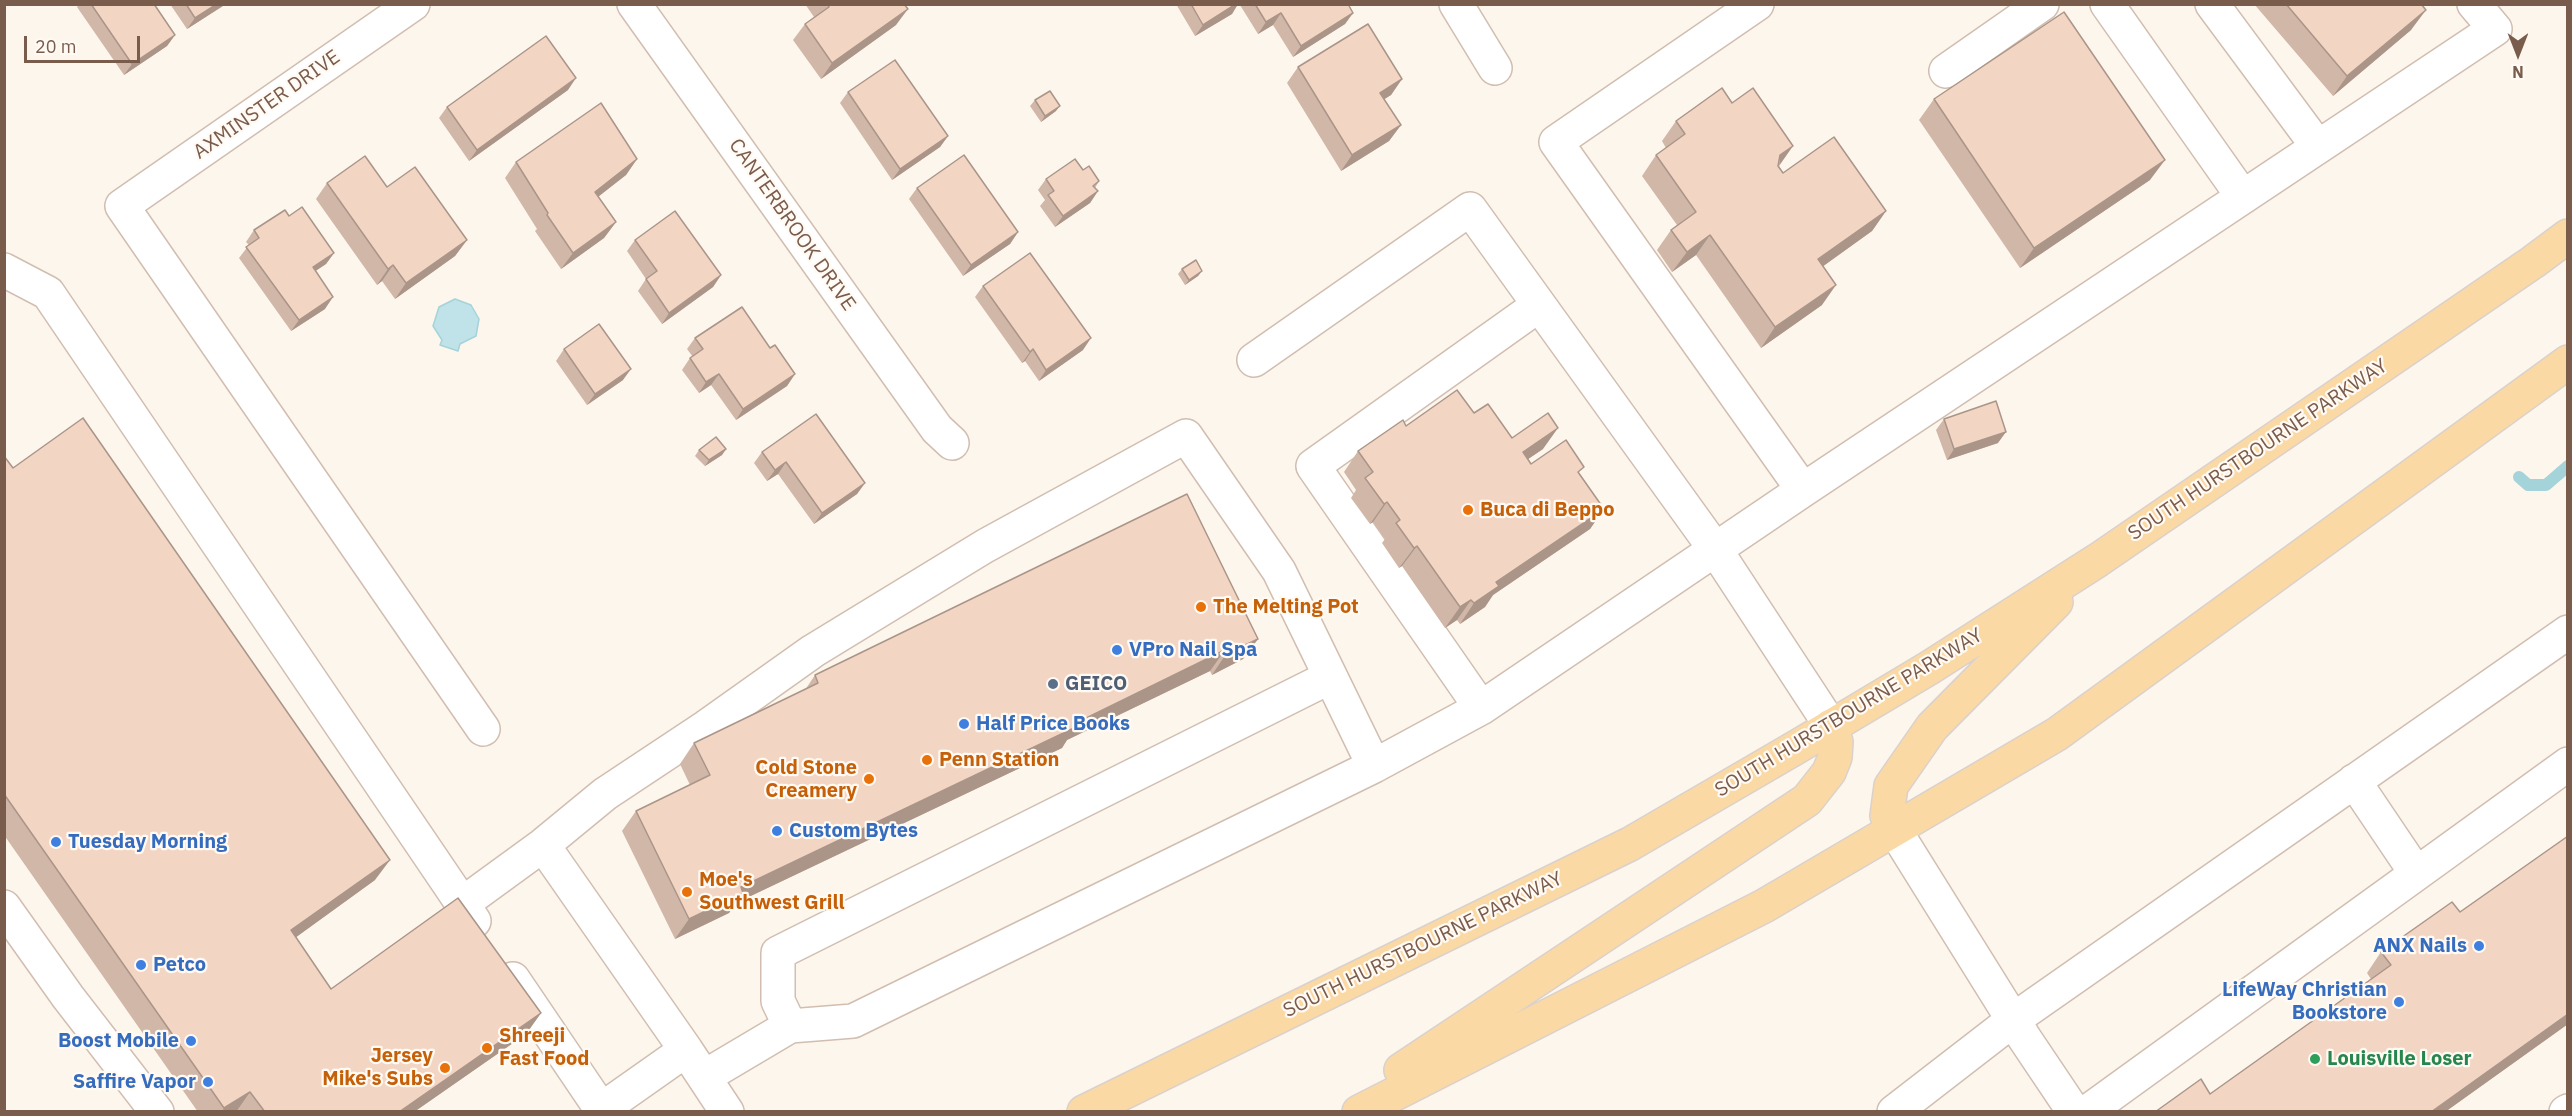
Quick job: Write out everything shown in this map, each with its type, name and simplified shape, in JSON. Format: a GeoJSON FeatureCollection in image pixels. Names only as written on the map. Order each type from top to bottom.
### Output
{"type":"FeatureCollection","features":[{"type":"Feature","properties":{"kind":"main road","name":"SOUTH HURSTBOURNE PARKWAY"},"geometry":{"type":"LineString","coordinates":[[1084,1112],[1630,844],[1831,726],[1929,668],[2098,560],[2568,236]]}},
{"type":"Feature","properties":{"kind":"main road"},"geometry":{"type":"LineString","coordinates":[[1359,1112],[1764,906],[2057,734],[2568,362]]}},
{"type":"Feature","properties":{"kind":"main road"},"geometry":{"type":"LineString","coordinates":[[1894,829],[1887,816],[1891,786],[1932,727],[2098,560]]}},
{"type":"Feature","properties":{"kind":"main road"},"geometry":{"type":"LineString","coordinates":[[1339,1112],[1807,800],[1829,772],[1835,757],[1836,742],[1831,726]]}},
{"type":"Feature","properties":{"kind":"street","name":"AXMINSTER DRIVE"},"geometry":{"type":"LineString","coordinates":[[413,4],[122,206],[483,729]]}},
{"type":"Feature","properties":{"kind":"street","name":"CANTERBROOK DRIVE"},"geometry":{"type":"LineString","coordinates":[[634,4],[937,429],[952,443]]}},
{"type":"Feature","properties":{"kind":"street"},"geometry":{"type":"LineString","coordinates":[[1456,4],[1495,68]]}},
{"type":"Feature","properties":{"kind":"street"},"geometry":{"type":"LineString","coordinates":[[1756,4],[1556,142],[1803,490]]}},
{"type":"Feature","properties":{"kind":"street"},"geometry":{"type":"LineString","coordinates":[[1946,71],[2042,4]]}},
{"type":"Feature","properties":{"kind":"street"},"geometry":{"type":"LineString","coordinates":[[2107,4],[2243,197]]}},
{"type":"Feature","properties":{"kind":"street"},"geometry":{"type":"LineString","coordinates":[[2212,4],[2318,147]]}},
{"type":"Feature","properties":{"kind":"street"},"geometry":{"type":"LineString","coordinates":[[704,1077],[790,1026],[853,1022],[1374,766],[1481,708],[1803,490],[2495,29],[2474,4]]}},
{"type":"Feature","properties":{"kind":"street"},"geometry":{"type":"LineString","coordinates":[[1254,360],[1470,209],[1715,549],[1831,726]]}},
{"type":"Feature","properties":{"kind":"street"},"geometry":{"type":"LineString","coordinates":[[4,270],[48,293],[492,948],[599,1110],[686,1050]]}},
{"type":"Feature","properties":{"kind":"street"},"geometry":{"type":"LineString","coordinates":[[1481,708],[1313,466],[1539,305]]}},
{"type":"Feature","properties":{"kind":"street"},"geometry":{"type":"LineString","coordinates":[[462,904],[543,845],[605,794],[706,727],[813,651],[985,546],[1186,436],[1279,571],[1374,766]]}},
{"type":"Feature","properties":{"kind":"street"},"geometry":{"type":"LineString","coordinates":[[1894,1112],[2013,1020],[2568,632]]}},
{"type":"Feature","properties":{"kind":"street"},"geometry":{"type":"LineString","coordinates":[[790,1026],[778,1001],[778,953],[1330,676]]}},
{"type":"Feature","properties":{"kind":"street"},"geometry":{"type":"LineString","coordinates":[[2087,1112],[2568,764]]}},
{"type":"Feature","properties":{"kind":"street"},"geometry":{"type":"LineString","coordinates":[[2354,781],[2416,873]]}},
{"type":"Feature","properties":{"kind":"street"},"geometry":{"type":"LineString","coordinates":[[1894,829],[2013,1020],[2074,1112]]}},
{"type":"Feature","properties":{"kind":"street"},"geometry":{"type":"LineString","coordinates":[[543,845],[727,1112]]}},
{"type":"Feature","properties":{"kind":"street"},"geometry":{"type":"LineString","coordinates":[[4,907],[68,997],[157,1112]]}},
{"type":"Feature","properties":{"kind":"water"},"geometry":{"type":"Polygon","coordinates":[[[455,299],[471,305],[479,319],[476,336],[460,344],[458,351],[440,345],[442,340],[433,326],[439,307],[455,299]]]}},
{"type":"Feature","properties":{"kind":"building"},"geometry":{"type":"Polygon","coordinates":[[[91,4],[154,4],[175,35],[132,64],[91,4]]]}},
{"type":"Feature","properties":{"kind":"building"},"geometry":{"type":"Polygon","coordinates":[[[186,4],[217,4],[195,18],[186,4]]]}},
{"type":"Feature","properties":{"kind":"building"},"geometry":{"type":"Polygon","coordinates":[[[828,4],[904,4],[908,9],[832,63],[805,24],[829,7],[828,4]]]}},
{"type":"Feature","properties":{"kind":"building"},"geometry":{"type":"Polygon","coordinates":[[[1191,4],[1236,4],[1203,25],[1191,4]]]}},
{"type":"Feature","properties":{"kind":"building"},"geometry":{"type":"Polygon","coordinates":[[[1255,4],[1348,4],[1353,13],[1301,46],[1281,13],[1266,22],[1255,4]]]}},
{"type":"Feature","properties":{"kind":"building"},"geometry":{"type":"Polygon","coordinates":[[[2286,4],[2421,4],[2426,10],[2347,76],[2286,4]]]}},
{"type":"Feature","properties":{"kind":"building"},"geometry":{"type":"Polygon","coordinates":[[[2064,12],[2165,160],[2034,248],[1934,99],[2064,12]]]}},
{"type":"Feature","properties":{"kind":"building"},"geometry":{"type":"Polygon","coordinates":[[[1368,24],[1402,79],[1380,93],[1401,125],[1352,155],[1298,67],[1368,24]]]}},
{"type":"Feature","properties":{"kind":"building"},"geometry":{"type":"Polygon","coordinates":[[[546,36],[576,78],[477,150],[447,107],[546,36]]]}},
{"type":"Feature","properties":{"kind":"building"},"geometry":{"type":"Polygon","coordinates":[[[895,60],[948,136],[900,169],[848,92],[895,60]]]}},
{"type":"Feature","properties":{"kind":"building"},"geometry":{"type":"Polygon","coordinates":[[[1722,88],[1732,103],[1753,88],[1793,146],[1780,155],[1778,166],[1783,173],[1834,137],[1886,211],[1818,259],[1836,285],[1775,327],[1710,235],[1687,252],[1671,230],[1696,212],[1656,155],[1685,134],[1676,121],[1722,88]]]}},
{"type":"Feature","properties":{"kind":"building"},"geometry":{"type":"Polygon","coordinates":[[[1050,91],[1060,106],[1045,116],[1035,100],[1050,91]]]}},
{"type":"Feature","properties":{"kind":"building"},"geometry":{"type":"Polygon","coordinates":[[[601,103],[637,159],[595,192],[616,222],[573,253],[547,215],[548,213],[516,162],[601,103]]]}},
{"type":"Feature","properties":{"kind":"building"},"geometry":{"type":"Polygon","coordinates":[[[964,155],[1018,232],[971,265],[917,188],[964,155]]]}},
{"type":"Feature","properties":{"kind":"building"},"geometry":{"type":"Polygon","coordinates":[[[365,156],[387,187],[415,167],[467,240],[406,283],[393,265],[388,269],[327,183],[365,156]]]}},
{"type":"Feature","properties":{"kind":"building"},"geometry":{"type":"Polygon","coordinates":[[[1075,159],[1083,170],[1089,166],[1099,181],[1093,186],[1098,191],[1063,216],[1048,195],[1054,191],[1046,179],[1075,159]]]}},
{"type":"Feature","properties":{"kind":"building"},"geometry":{"type":"Polygon","coordinates":[[[302,207],[334,253],[313,267],[333,297],[299,320],[246,247],[259,238],[254,230],[285,210],[289,216],[302,207]]]}},
{"type":"Feature","properties":{"kind":"building"},"geometry":{"type":"Polygon","coordinates":[[[675,211],[721,275],[669,313],[646,279],[657,271],[635,240],[675,211]]]}},
{"type":"Feature","properties":{"kind":"building"},"geometry":{"type":"Polygon","coordinates":[[[1030,253],[1091,338],[1046,370],[1033,349],[1030,352],[983,286],[1030,253]]]}},
{"type":"Feature","properties":{"kind":"building"},"geometry":{"type":"Polygon","coordinates":[[[1196,260],[1202,271],[1189,280],[1182,269],[1196,260]]]}},
{"type":"Feature","properties":{"kind":"building"},"geometry":{"type":"Polygon","coordinates":[[[742,307],[770,348],[775,345],[795,374],[743,409],[719,374],[706,382],[690,358],[703,349],[695,338],[742,307]]]}},
{"type":"Feature","properties":{"kind":"building"},"geometry":{"type":"Polygon","coordinates":[[[599,324],[631,369],[595,394],[564,349],[599,324]]]}},
{"type":"Feature","properties":{"kind":"building","name":"Buca di Beppo"},"geometry":{"type":"Polygon","coordinates":[[[1457,390],[1474,413],[1488,404],[1512,438],[1548,413],[1558,428],[1523,452],[1531,464],[1566,440],[1584,467],[1578,472],[1604,509],[1496,582],[1499,586],[1474,603],[1471,600],[1460,607],[1417,546],[1414,548],[1396,523],[1400,520],[1387,502],[1384,504],[1365,478],[1373,472],[1358,451],[1403,420],[1406,426],[1457,390]]]}},
{"type":"Feature","properties":{"kind":"building"},"geometry":{"type":"Polygon","coordinates":[[[1996,401],[2006,432],[1954,449],[1944,419],[1996,401]]]}},
{"type":"Feature","properties":{"kind":"building"},"geometry":{"type":"Polygon","coordinates":[[[816,414],[865,483],[822,513],[786,462],[775,470],[762,452],[816,414]]]}},
{"type":"Feature","properties":{"kind":"building"},"geometry":{"type":"Polygon","coordinates":[[[83,418],[390,860],[291,930],[331,989],[458,898],[541,1013],[399,1112],[265,1112],[250,1092],[224,1108],[4,794],[4,456],[13,468],[83,418]]]}},
{"type":"Feature","properties":{"kind":"building"},"geometry":{"type":"Polygon","coordinates":[[[716,437],[726,449],[709,460],[699,450],[716,437]]]}},
{"type":"Feature","properties":{"kind":"building"},"geometry":{"type":"Polygon","coordinates":[[[1187,494],[1258,639],[1226,654],[1225,650],[1074,724],[1076,727],[741,887],[743,893],[689,919],[636,811],[710,775],[694,743],[818,683],[815,675],[1187,494]]]}},
{"type":"Feature","properties":{"kind":"building"},"geometry":{"type":"Polygon","coordinates":[[[2568,836],[2568,1014],[2431,1112],[2155,1112],[2201,1079],[2210,1094],[2391,965],[2381,952],[2452,902],[2460,912],[2568,836]]]}},
{"type":"Feature","properties":{"kind":"waterway"},"geometry":{"type":"LineString","coordinates":[[2519,477],[2528,485],[2546,485],[2568,466]]}},
{"type":"Feature","properties":{"kind":"place","name":"Buca di Beppo"},"geometry":{"type":"Point","coordinates":[1468,510]}},
{"type":"Feature","properties":{"kind":"place","name":"The Melting Pot"},"geometry":{"type":"Point","coordinates":[1201,607]}},
{"type":"Feature","properties":{"kind":"place","name":"VPro Nail Spa"},"geometry":{"type":"Point","coordinates":[1117,650]}},
{"type":"Feature","properties":{"kind":"place","name":"GEICO"},"geometry":{"type":"Point","coordinates":[1053,684]}},
{"type":"Feature","properties":{"kind":"place","name":"Half Price Books"},"geometry":{"type":"Point","coordinates":[964,724]}},
{"type":"Feature","properties":{"kind":"place","name":"Penn Station"},"geometry":{"type":"Point","coordinates":[927,760]}},
{"type":"Feature","properties":{"kind":"place","name":"Cold Stone Creamery"},"geometry":{"type":"Point","coordinates":[869,779]}},
{"type":"Feature","properties":{"kind":"place","name":"Custom Bytes"},"geometry":{"type":"Point","coordinates":[777,831]}},
{"type":"Feature","properties":{"kind":"place","name":"Tuesday Morning"},"geometry":{"type":"Point","coordinates":[56,842]}},
{"type":"Feature","properties":{"kind":"place","name":"Moe's Southwest Grill"},"geometry":{"type":"Point","coordinates":[687,892]}},
{"type":"Feature","properties":{"kind":"place","name":"ANX Nails"},"geometry":{"type":"Point","coordinates":[2479,946]}},
{"type":"Feature","properties":{"kind":"place","name":"Petco"},"geometry":{"type":"Point","coordinates":[141,965]}},
{"type":"Feature","properties":{"kind":"place","name":"LifeWay Christian Bookstore"},"geometry":{"type":"Point","coordinates":[2399,1002]}},
{"type":"Feature","properties":{"kind":"place","name":"Boost Mobile"},"geometry":{"type":"Point","coordinates":[191,1041]}},
{"type":"Feature","properties":{"kind":"place","name":"Shreeji Fast Food"},"geometry":{"type":"Point","coordinates":[487,1048]}},
{"type":"Feature","properties":{"kind":"place","name":"Louisville Loser"},"geometry":{"type":"Point","coordinates":[2315,1059]}},
{"type":"Feature","properties":{"kind":"place","name":"Jersey Mike's Subs"},"geometry":{"type":"Point","coordinates":[445,1068]}},
{"type":"Feature","properties":{"kind":"place","name":"Saffire Vapor"},"geometry":{"type":"Point","coordinates":[208,1082]}}]}
